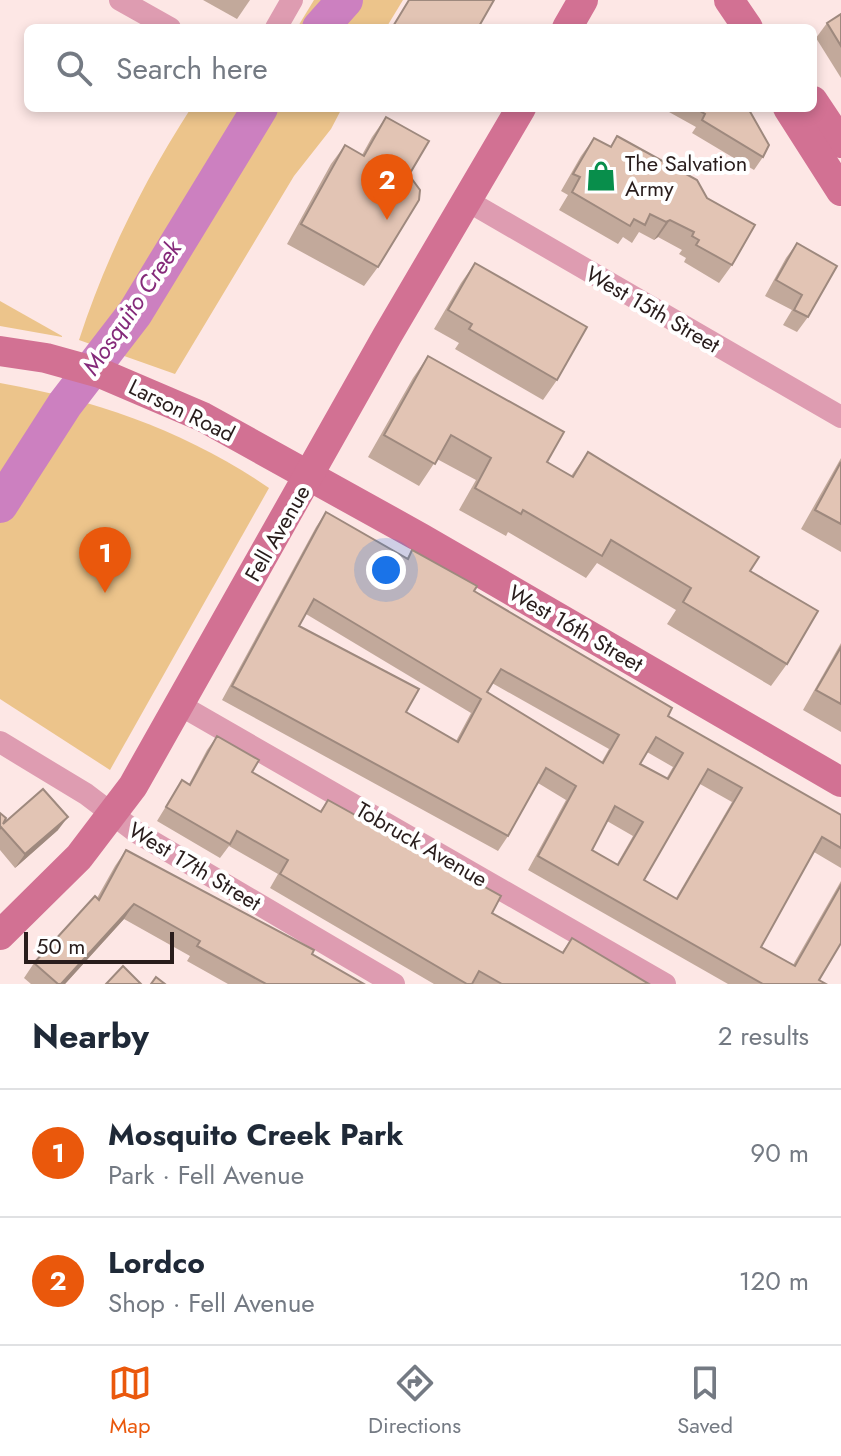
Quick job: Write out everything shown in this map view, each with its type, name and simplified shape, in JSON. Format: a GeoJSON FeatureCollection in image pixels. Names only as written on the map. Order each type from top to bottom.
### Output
{"type":"FeatureCollection","features":[{"type":"Feature","properties":{"kind":"main road"},"geometry":{"type":"LineString","coordinates":[[569,24],[583,0]]}},
{"type":"Feature","properties":{"kind":"main road"},"geometry":{"type":"LineString","coordinates":[[729,0],[745,24]]}},
{"type":"Feature","properties":{"kind":"main road"},"geometry":{"type":"LineString","coordinates":[[817,107],[841,143]]}},
{"type":"Feature","properties":{"kind":"main road","name":"Fell Avenue"},"geometry":{"type":"LineString","coordinates":[[0,935],[79,857],[112,815],[180,705],[519,112]]}},
{"type":"Feature","properties":{"kind":"main road"},"geometry":{"type":"LineString","coordinates":[[791,112],[841,191]]}},
{"type":"Feature","properties":{"kind":"main road","name":"Larson Road"},"geometry":{"type":"LineString","coordinates":[[0,351],[69,364],[130,383],[203,417],[310,475]]}},
{"type":"Feature","properties":{"kind":"main road","name":"West 16th Street"},"geometry":{"type":"LineString","coordinates":[[310,475],[841,782]]}},
{"type":"Feature","properties":{"kind":"street"},"geometry":{"type":"LineString","coordinates":[[120,0],[163,24]]}},
{"type":"Feature","properties":{"kind":"street"},"geometry":{"type":"LineString","coordinates":[[278,24],[292,0]]}},
{"type":"Feature","properties":{"kind":"street","name":"West 15th Street"},"geometry":{"type":"LineString","coordinates":[[466,200],[841,417]]}},
{"type":"Feature","properties":{"kind":"street","name":"Tobruck Avenue"},"geometry":{"type":"LineString","coordinates":[[180,705],[665,984]]}},
{"type":"Feature","properties":{"kind":"street","name":"West 17th Street"},"geometry":{"type":"LineString","coordinates":[[0,742],[86,794],[112,815],[394,984]]}},
{"type":"Feature","properties":{"kind":"shaded area"},"geometry":{"type":"Polygon","coordinates":[[[314,0],[403,0],[388,24],[299,24],[314,0]]]}},
{"type":"Feature","properties":{"kind":"shaded area"},"geometry":{"type":"Polygon","coordinates":[[[189,112],[340,112],[331,129],[294,176],[175,374],[79,340],[101,279],[157,163],[189,112]]]}},
{"type":"Feature","properties":{"kind":"shaded area"},"geometry":{"type":"Polygon","coordinates":[[[0,301],[62,336],[62,337],[0,326],[0,301]]]}},
{"type":"Feature","properties":{"kind":"shaded area"},"geometry":{"type":"Polygon","coordinates":[[[0,383],[71,399],[140,421],[206,450],[269,488],[110,770],[0,699],[0,383]]]}},
{"type":"Feature","properties":{"kind":"building"},"geometry":{"type":"Polygon","coordinates":[[[409,0],[494,0],[480,24],[394,24],[409,0]]]}},
{"type":"Feature","properties":{"kind":"building"},"geometry":{"type":"Polygon","coordinates":[[[841,14],[841,46],[827,23],[841,14]]]}},
{"type":"Feature","properties":{"kind":"building"},"geometry":{"type":"Polygon","coordinates":[[[702,112],[750,112],[769,145],[763,157],[702,120],[705,114],[702,112]]]}},
{"type":"Feature","properties":{"kind":"building"},"geometry":{"type":"Polygon","coordinates":[[[386,117],[429,141],[409,175],[420,190],[419,200],[378,267],[301,224],[345,145],[364,156],[386,117]]]}},
{"type":"Feature","properties":{"kind":"building"},"geometry":{"type":"Polygon","coordinates":[[[617,136],[697,180],[707,198],[755,225],[732,265],[696,245],[699,240],[692,236],[694,232],[670,220],[666,222],[650,214],[645,225],[634,219],[630,226],[572,192],[580,177],[573,174],[594,138],[611,147],[617,136]]]}},
{"type":"Feature","properties":{"kind":"building"},"geometry":{"type":"Polygon","coordinates":[[[797,243],[837,266],[808,317],[794,310],[802,295],[776,280],[797,243]]]}},
{"type":"Feature","properties":{"kind":"building"},"geometry":{"type":"Polygon","coordinates":[[[475,263],[587,327],[557,380],[469,329],[472,324],[448,310],[475,263]]]}},
{"type":"Feature","properties":{"kind":"building"},"geometry":{"type":"Polygon","coordinates":[[[428,356],[564,432],[547,462],[573,477],[588,452],[759,557],[750,571],[818,611],[787,664],[683,602],[691,588],[611,540],[602,556],[523,510],[521,514],[475,488],[491,458],[451,435],[435,464],[384,435],[428,356]]]}},
{"type":"Feature","properties":{"kind":"building"},"geometry":{"type":"Polygon","coordinates":[[[841,462],[841,524],[815,510],[841,462]]]}},
{"type":"Feature","properties":{"kind":"building"},"geometry":{"type":"Polygon","coordinates":[[[326,512],[408,559],[412,550],[477,586],[474,591],[672,708],[668,716],[841,815],[841,848],[822,837],[761,947],[795,966],[841,885],[841,943],[819,980],[826,984],[763,984],[538,856],[576,786],[546,768],[508,836],[232,686],[326,512]],[[314,599],[299,626],[419,689],[406,712],[458,742],[481,699],[314,599]],[[501,669],[487,692],[603,763],[619,735],[501,669]],[[656,737],[640,764],[668,779],[683,753],[656,737]],[[708,769],[644,880],[677,899],[742,788],[708,769]],[[615,806],[592,850],[618,865],[643,822],[615,806]]]}},
{"type":"Feature","properties":{"kind":"building"},"geometry":{"type":"Polygon","coordinates":[[[841,647],[841,704],[816,690],[841,647]]]}},
{"type":"Feature","properties":{"kind":"building"},"geometry":{"type":"Polygon","coordinates":[[[217,736],[259,760],[252,772],[321,812],[328,800],[501,896],[492,913],[563,953],[572,938],[649,984],[502,984],[479,971],[472,984],[467,984],[280,874],[288,860],[237,831],[230,844],[166,807],[182,780],[190,785],[217,736]]]}},
{"type":"Feature","properties":{"kind":"building"},"geometry":{"type":"Polygon","coordinates":[[[43,789],[68,817],[25,854],[0,829],[0,813],[6,818],[3,824],[43,789]]]}},
{"type":"Feature","properties":{"kind":"building"},"geometry":{"type":"Polygon","coordinates":[[[126,850],[314,950],[312,954],[364,984],[266,984],[197,946],[200,941],[134,904],[58,984],[34,963],[95,896],[99,900],[126,850]]]}},
{"type":"Feature","properties":{"kind":"building"},"geometry":{"type":"Polygon","coordinates":[[[123,966],[141,984],[106,984],[123,966]]]}},
{"type":"Feature","properties":{"kind":"building"},"geometry":{"type":"Polygon","coordinates":[[[156,977],[165,984],[151,984],[156,977]]]}},
{"type":"Feature","properties":{"kind":"waterway","name":"Mosquito Creek"},"geometry":{"type":"LineString","coordinates":[[324,24],[345,0]]}},
{"type":"Feature","properties":{"kind":"waterway","name":"Mosquito Creek"},"geometry":{"type":"LineString","coordinates":[[0,505],[65,404],[135,313],[258,112]]}},
{"type":"Feature","properties":{"kind":"place","name":"The Salvation Army"},"geometry":{"type":"Point","coordinates":[601,176]}},
{"type":"Feature","properties":{"kind":"place","name":"Lordco"},"geometry":{"type":"Point","coordinates":[387,220]}},
{"type":"Feature","properties":{"kind":"place","name":"Mosquito Creek Park"},"geometry":{"type":"Point","coordinates":[105,593]}}]}
